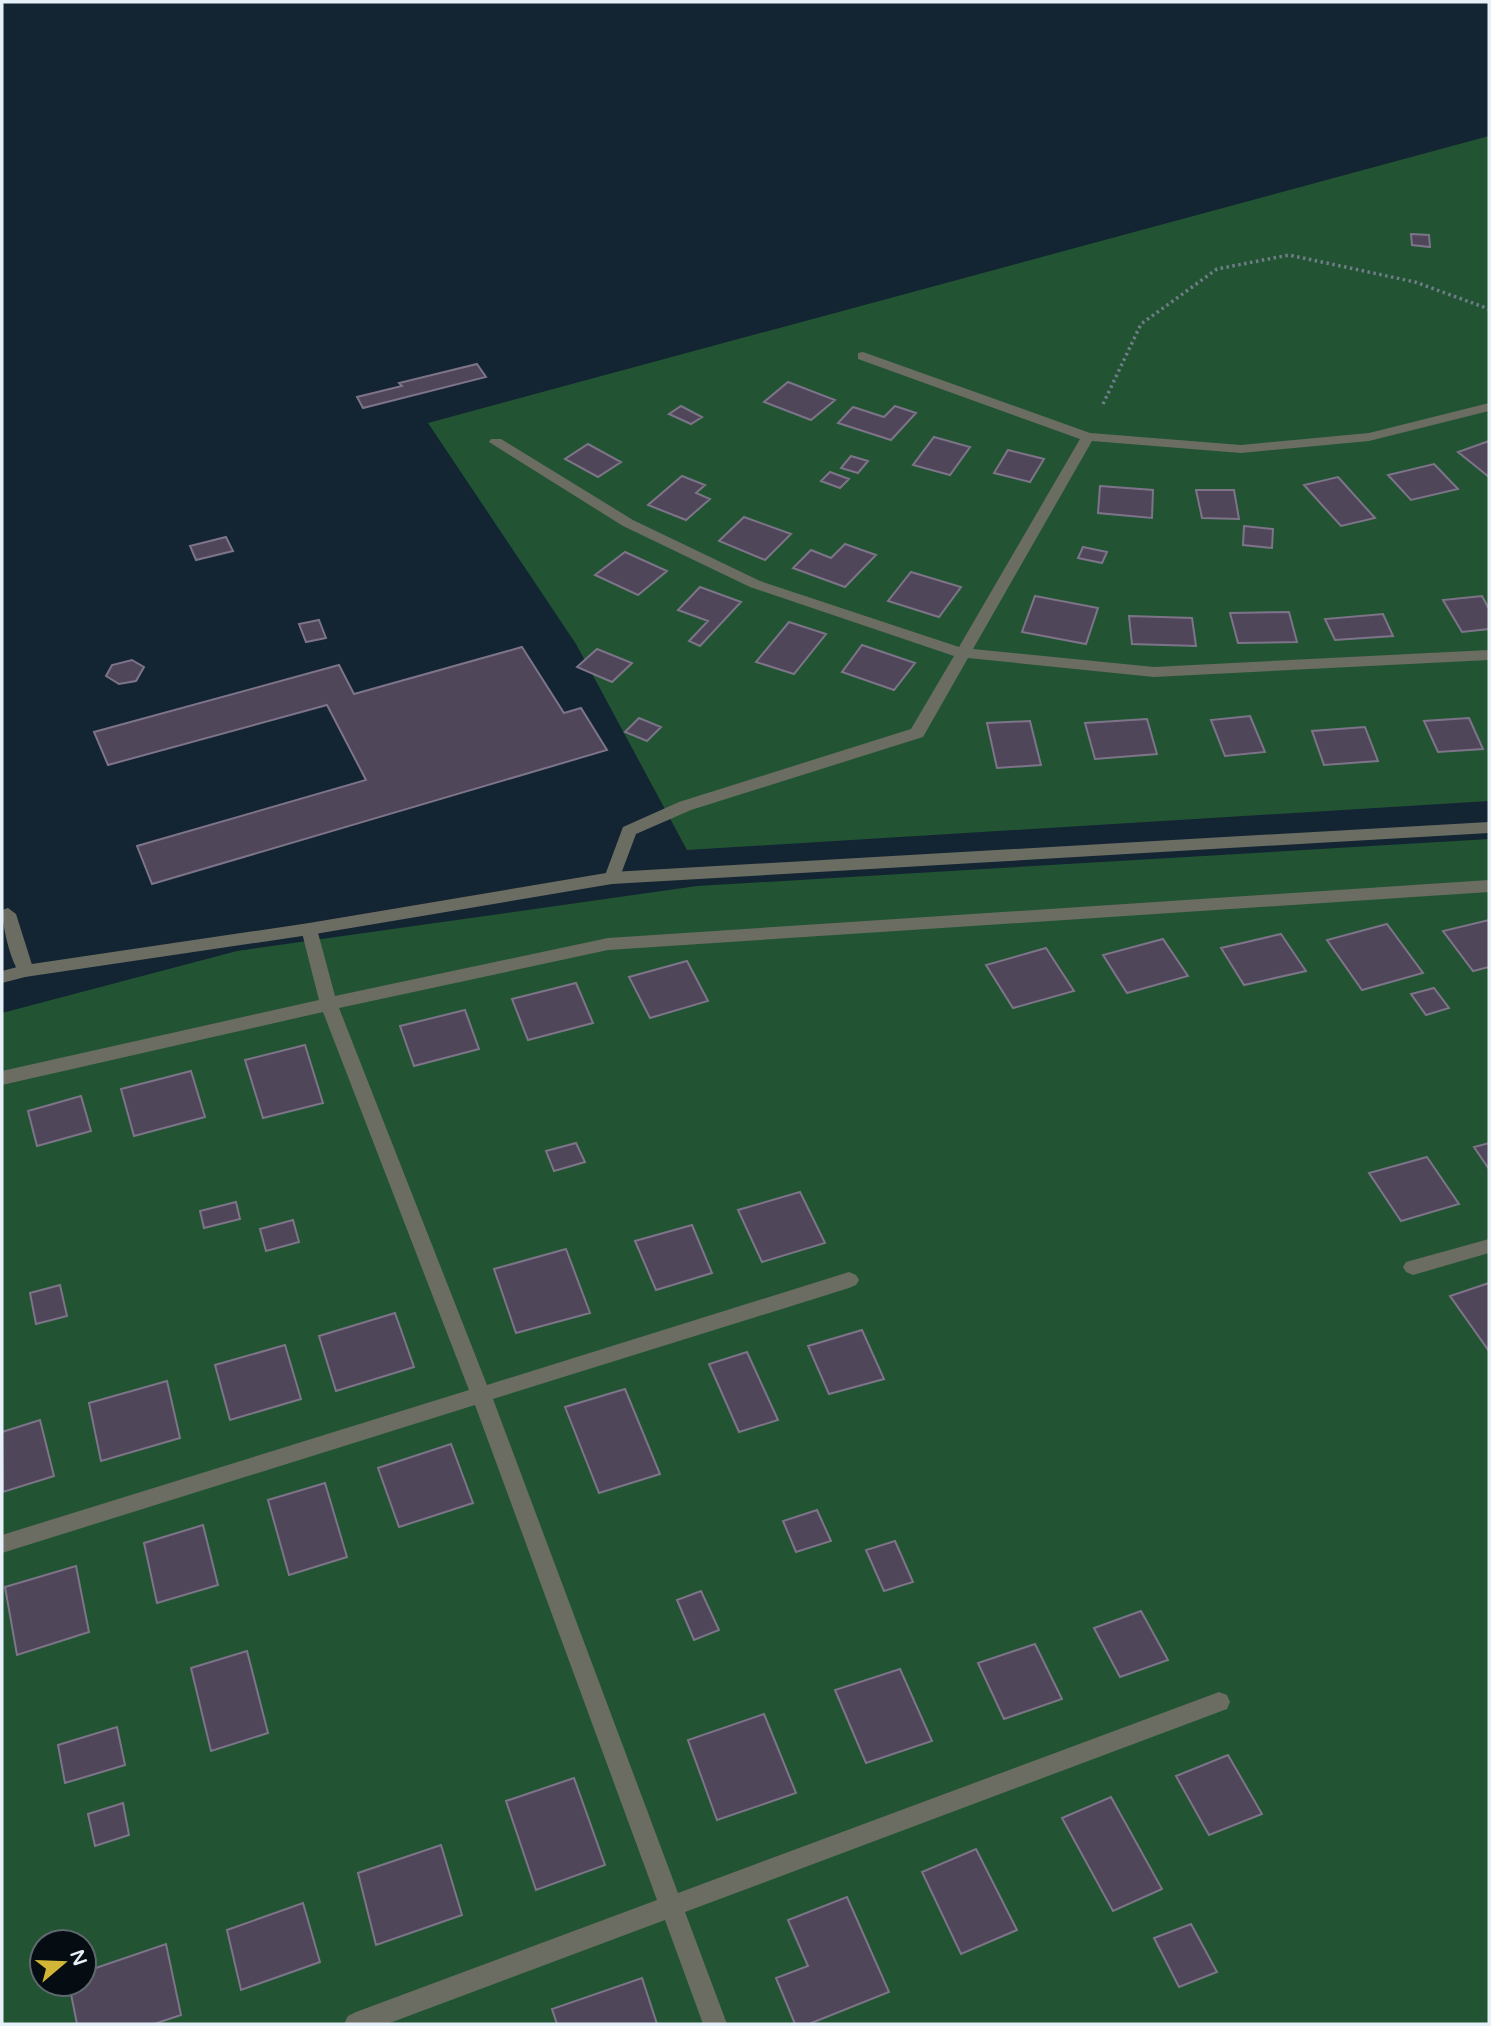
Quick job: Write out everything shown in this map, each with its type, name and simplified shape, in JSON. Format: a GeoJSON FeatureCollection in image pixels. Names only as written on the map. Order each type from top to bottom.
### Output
{"type":"FeatureCollection","features":[{"type":"Feature","properties":{"kind":"street"},"geometry":{"type":"LineString","coordinates":[[863,356],[1088,437],[1241,449],[1369,437],[1489,407]]}},
{"type":"Feature","properties":{"kind":"street"},"geometry":{"type":"LineString","coordinates":[[612,878],[629,831],[685,806],[917,733],[1088,437]]}},
{"type":"Feature","properties":{"kind":"street"},"geometry":{"type":"LineString","coordinates":[[496,442],[628,523],[755,584],[961,653],[1154,672],[1425,660],[1489,654]]}},
{"type":"Feature","properties":{"kind":"street"},"geometry":{"type":"LineString","coordinates":[[2,977],[25,971],[309,929],[612,878],[1489,827]]}},
{"type":"Feature","properties":{"kind":"street"},"geometry":{"type":"LineString","coordinates":[[2,1079],[488,968],[608,944],[1489,886]]}},
{"type":"Feature","properties":{"kind":"street"},"geometry":{"type":"LineString","coordinates":[[8,914],[25,971]]}},
{"type":"Feature","properties":{"kind":"street"},"geometry":{"type":"LineString","coordinates":[[309,929],[329,1004],[481,1395],[715,2024]]}},
{"type":"Feature","properties":{"kind":"street"},"geometry":{"type":"LineString","coordinates":[[1413,1267],[1489,1246]]}},
{"type":"Feature","properties":{"kind":"street"},"geometry":{"type":"LineString","coordinates":[[2,1544],[849,1280]]}},
{"type":"Feature","properties":{"kind":"street"},"geometry":{"type":"LineString","coordinates":[[356,2024],[673,1908],[1219,1702]]}},
{"type":"Feature","properties":{"kind":"path"},"geometry":{"type":"LineString","coordinates":[[1088,437],[1141,324],[1217,269],[1289,256],[1415,282],[1489,309]]}},
{"type":"Feature","properties":{"kind":"green space"},"geometry":{"type":"Polygon","coordinates":[[[1489,136],[1489,801],[687,850],[576,644],[428,423],[1489,136]]]}},
{"type":"Feature","properties":{"kind":"green space"},"geometry":{"type":"Polygon","coordinates":[[[1489,839],[1489,2024],[2,2024],[2,1013],[237,951],[697,886],[1489,839]]]}},
{"type":"Feature","properties":{"kind":"building"},"geometry":{"type":"Polygon","coordinates":[[[1411,234],[1429,235],[1430,247],[1412,245],[1411,234]]]}},
{"type":"Feature","properties":{"kind":"building"},"geometry":{"type":"Polygon","coordinates":[[[477,364],[486,377],[363,408],[357,397],[402,386],[399,383],[477,364]]]}},
{"type":"Feature","properties":{"kind":"building"},"geometry":{"type":"Polygon","coordinates":[[[788,382],[835,400],[811,420],[764,402],[788,382]]]}},
{"type":"Feature","properties":{"kind":"building"},"geometry":{"type":"Polygon","coordinates":[[[681,406],[702,417],[691,424],[669,414],[681,406]]]}},
{"type":"Feature","properties":{"kind":"building"},"geometry":{"type":"Polygon","coordinates":[[[895,406],[916,413],[891,440],[838,423],[853,407],[884,417],[895,406]]]}},
{"type":"Feature","properties":{"kind":"building"},"geometry":{"type":"Polygon","coordinates":[[[934,437],[970,447],[950,475],[913,465],[934,437]]]}},
{"type":"Feature","properties":{"kind":"building"},"geometry":{"type":"Polygon","coordinates":[[[1489,441],[1489,477],[1458,452],[1489,441]]]}},
{"type":"Feature","properties":{"kind":"building"},"geometry":{"type":"Polygon","coordinates":[[[588,444],[621,462],[598,477],[565,459],[588,444]]]}},
{"type":"Feature","properties":{"kind":"building"},"geometry":{"type":"Polygon","coordinates":[[[1008,450],[1044,459],[1030,482],[994,473],[1008,450]]]}},
{"type":"Feature","properties":{"kind":"building"},"geometry":{"type":"Polygon","coordinates":[[[851,456],[868,461],[858,473],[841,468],[851,456]]]}},
{"type":"Feature","properties":{"kind":"building"},"geometry":{"type":"Polygon","coordinates":[[[1434,464],[1458,489],[1411,500],[1388,475],[1434,464]]]}},
{"type":"Feature","properties":{"kind":"building"},"geometry":{"type":"Polygon","coordinates":[[[830,472],[849,479],[840,488],[821,481],[830,472]]]}},
{"type":"Feature","properties":{"kind":"building"},"geometry":{"type":"Polygon","coordinates":[[[682,476],[705,485],[696,493],[710,499],[686,520],[648,505],[682,476]]]}},
{"type":"Feature","properties":{"kind":"building"},"geometry":{"type":"Polygon","coordinates":[[[1338,477],[1375,518],[1341,526],[1304,485],[1338,477]]]}},
{"type":"Feature","properties":{"kind":"building"},"geometry":{"type":"Polygon","coordinates":[[[1100,486],[1153,490],[1152,518],[1098,513],[1100,486]]]}},
{"type":"Feature","properties":{"kind":"building"},"geometry":{"type":"Polygon","coordinates":[[[1196,490],[1234,490],[1239,519],[1202,518],[1196,490]]]}},
{"type":"Feature","properties":{"kind":"building"},"geometry":{"type":"Polygon","coordinates":[[[744,517],[791,534],[765,560],[719,541],[744,517]]]}},
{"type":"Feature","properties":{"kind":"building"},"geometry":{"type":"Polygon","coordinates":[[[1244,526],[1273,529],[1272,548],[1243,545],[1244,526]]]}},
{"type":"Feature","properties":{"kind":"building"},"geometry":{"type":"Polygon","coordinates":[[[226,537],[233,551],[196,560],[190,546],[226,537]]]}},
{"type":"Feature","properties":{"kind":"building"},"geometry":{"type":"Polygon","coordinates":[[[845,544],[876,555],[845,587],[793,568],[811,550],[831,558],[845,544]]]}},
{"type":"Feature","properties":{"kind":"building"},"geometry":{"type":"Polygon","coordinates":[[[1083,547],[1107,552],[1102,563],[1078,558],[1083,547]]]}},
{"type":"Feature","properties":{"kind":"building"},"geometry":{"type":"Polygon","coordinates":[[[625,552],[667,571],[638,595],[595,575],[625,552]]]}},
{"type":"Feature","properties":{"kind":"building"},"geometry":{"type":"Polygon","coordinates":[[[911,572],[961,587],[939,617],[888,601],[911,572]]]}},
{"type":"Feature","properties":{"kind":"building"},"geometry":{"type":"Polygon","coordinates":[[[700,587],[741,602],[700,646],[689,641],[708,621],[678,610],[700,587]]]}},
{"type":"Feature","properties":{"kind":"building"},"geometry":{"type":"Polygon","coordinates":[[[1035,596],[1098,608],[1086,644],[1022,632],[1035,596]]]}},
{"type":"Feature","properties":{"kind":"building"},"geometry":{"type":"Polygon","coordinates":[[[1482,596],[1489,609],[1489,629],[1462,632],[1443,600],[1482,596]]]}},
{"type":"Feature","properties":{"kind":"building"},"geometry":{"type":"Polygon","coordinates":[[[1289,612],[1297,642],[1238,643],[1230,613],[1289,612]]]}},
{"type":"Feature","properties":{"kind":"building"},"geometry":{"type":"Polygon","coordinates":[[[1383,614],[1393,636],[1335,640],[1325,619],[1383,614]]]}},
{"type":"Feature","properties":{"kind":"building"},"geometry":{"type":"Polygon","coordinates":[[[1129,616],[1192,618],[1196,646],[1132,644],[1129,616]]]}},
{"type":"Feature","properties":{"kind":"building"},"geometry":{"type":"Polygon","coordinates":[[[319,620],[326,638],[306,642],[299,624],[319,620]]]}},
{"type":"Feature","properties":{"kind":"building"},"geometry":{"type":"Polygon","coordinates":[[[789,622],[826,634],[794,674],[756,662],[789,622]]]}},
{"type":"Feature","properties":{"kind":"building"},"geometry":{"type":"Polygon","coordinates":[[[862,645],[915,663],[894,690],[842,672],[862,645]]]}},
{"type":"Feature","properties":{"kind":"building"},"geometry":{"type":"Polygon","coordinates":[[[522,647],[564,713],[581,708],[607,750],[152,884],[137,846],[366,780],[327,705],[108,765],[94,732],[339,665],[354,694],[522,647]]]}},
{"type":"Feature","properties":{"kind":"building"},"geometry":{"type":"Polygon","coordinates":[[[597,649],[632,663],[612,682],[577,667],[597,649]]]}},
{"type":"Feature","properties":{"kind":"building"},"geometry":{"type":"Polygon","coordinates":[[[132,660],[144,667],[136,681],[119,684],[106,676],[112,665],[132,660]]]}},
{"type":"Feature","properties":{"kind":"building"},"geometry":{"type":"Polygon","coordinates":[[[1250,716],[1265,752],[1225,756],[1211,720],[1250,716]]]}},
{"type":"Feature","properties":{"kind":"building"},"geometry":{"type":"Polygon","coordinates":[[[639,718],[661,727],[647,741],[625,732],[639,718]]]}},
{"type":"Feature","properties":{"kind":"building"},"geometry":{"type":"Polygon","coordinates":[[[1469,718],[1483,749],[1438,752],[1424,721],[1469,718]]]}},
{"type":"Feature","properties":{"kind":"building"},"geometry":{"type":"Polygon","coordinates":[[[1147,719],[1157,754],[1095,759],[1085,723],[1147,719]]]}},
{"type":"Feature","properties":{"kind":"building"},"geometry":{"type":"Polygon","coordinates":[[[1030,721],[1041,765],[997,768],[987,723],[1030,721]]]}},
{"type":"Feature","properties":{"kind":"building"},"geometry":{"type":"Polygon","coordinates":[[[1365,727],[1378,761],[1324,765],[1312,731],[1365,727]]]}},
{"type":"Feature","properties":{"kind":"building"},"geometry":{"type":"Polygon","coordinates":[[[1489,920],[1489,967],[1473,971],[1443,931],[1489,920]]]}},
{"type":"Feature","properties":{"kind":"building"},"geometry":{"type":"Polygon","coordinates":[[[1387,924],[1423,973],[1362,990],[1327,940],[1387,924]]]}},
{"type":"Feature","properties":{"kind":"building"},"geometry":{"type":"Polygon","coordinates":[[[1281,934],[1306,971],[1244,985],[1221,948],[1281,934]]]}},
{"type":"Feature","properties":{"kind":"building"},"geometry":{"type":"Polygon","coordinates":[[[1163,939],[1188,976],[1127,993],[1103,955],[1163,939]]]}},
{"type":"Feature","properties":{"kind":"building"},"geometry":{"type":"Polygon","coordinates":[[[1046,948],[1074,991],[1013,1008],[986,965],[1046,948]]]}},
{"type":"Feature","properties":{"kind":"building"},"geometry":{"type":"Polygon","coordinates":[[[687,961],[708,1001],[650,1018],[629,977],[687,961]]]}},
{"type":"Feature","properties":{"kind":"building"},"geometry":{"type":"Polygon","coordinates":[[[576,983],[593,1023],[528,1040],[512,999],[576,983]]]}},
{"type":"Feature","properties":{"kind":"building"},"geometry":{"type":"Polygon","coordinates":[[[1434,988],[1449,1008],[1426,1015],[1411,994],[1434,988]]]}},
{"type":"Feature","properties":{"kind":"building"},"geometry":{"type":"Polygon","coordinates":[[[465,1010],[479,1049],[414,1066],[400,1026],[465,1010]]]}},
{"type":"Feature","properties":{"kind":"building"},"geometry":{"type":"Polygon","coordinates":[[[305,1045],[323,1103],[263,1118],[245,1060],[305,1045]]]}},
{"type":"Feature","properties":{"kind":"building"},"geometry":{"type":"Polygon","coordinates":[[[191,1071],[205,1117],[134,1136],[121,1089],[191,1071]]]}},
{"type":"Feature","properties":{"kind":"building"},"geometry":{"type":"Polygon","coordinates":[[[81,1096],[91,1131],[37,1146],[28,1111],[81,1096]]]}},
{"type":"Feature","properties":{"kind":"building"},"geometry":{"type":"Polygon","coordinates":[[[576,1143],[585,1162],[554,1171],[546,1151],[576,1143]]]}},
{"type":"Feature","properties":{"kind":"building"},"geometry":{"type":"Polygon","coordinates":[[[1489,1143],[1489,1169],[1474,1147],[1489,1143]]]}},
{"type":"Feature","properties":{"kind":"building"},"geometry":{"type":"Polygon","coordinates":[[[1427,1157],[1459,1204],[1401,1221],[1369,1173],[1427,1157]]]}},
{"type":"Feature","properties":{"kind":"building"},"geometry":{"type":"Polygon","coordinates":[[[800,1192],[825,1243],[762,1262],[738,1210],[800,1192]]]}},
{"type":"Feature","properties":{"kind":"building"},"geometry":{"type":"Polygon","coordinates":[[[236,1202],[240,1219],[204,1228],[200,1211],[236,1202]]]}},
{"type":"Feature","properties":{"kind":"building"},"geometry":{"type":"Polygon","coordinates":[[[293,1220],[299,1242],[266,1251],[260,1229],[293,1220]]]}},
{"type":"Feature","properties":{"kind":"building"},"geometry":{"type":"Polygon","coordinates":[[[692,1225],[712,1273],[656,1290],[635,1241],[692,1225]]]}},
{"type":"Feature","properties":{"kind":"building"},"geometry":{"type":"Polygon","coordinates":[[[566,1249],[590,1313],[516,1333],[494,1269],[566,1249]]]}},
{"type":"Feature","properties":{"kind":"building"},"geometry":{"type":"Polygon","coordinates":[[[1489,1283],[1489,1351],[1450,1296],[1489,1283]]]}},
{"type":"Feature","properties":{"kind":"building"},"geometry":{"type":"Polygon","coordinates":[[[60,1285],[67,1316],[36,1324],[30,1293],[60,1285]]]}},
{"type":"Feature","properties":{"kind":"building"},"geometry":{"type":"Polygon","coordinates":[[[395,1313],[414,1367],[336,1391],[319,1336],[395,1313]]]}},
{"type":"Feature","properties":{"kind":"building"},"geometry":{"type":"Polygon","coordinates":[[[862,1330],[884,1379],[829,1394],[808,1346],[862,1330]]]}},
{"type":"Feature","properties":{"kind":"building"},"geometry":{"type":"Polygon","coordinates":[[[285,1345],[301,1399],[230,1420],[215,1365],[285,1345]]]}},
{"type":"Feature","properties":{"kind":"building"},"geometry":{"type":"Polygon","coordinates":[[[747,1352],[778,1420],[739,1432],[709,1364],[747,1352]]]}},
{"type":"Feature","properties":{"kind":"building"},"geometry":{"type":"Polygon","coordinates":[[[167,1381],[180,1438],[101,1461],[89,1403],[167,1381]]]}},
{"type":"Feature","properties":{"kind":"building"},"geometry":{"type":"Polygon","coordinates":[[[625,1389],[660,1474],[599,1493],[565,1407],[625,1389]]]}},
{"type":"Feature","properties":{"kind":"building"},"geometry":{"type":"Polygon","coordinates":[[[40,1420],[54,1476],[3,1492],[2,1432],[40,1420]]]}},
{"type":"Feature","properties":{"kind":"building"},"geometry":{"type":"Polygon","coordinates":[[[451,1444],[473,1503],[399,1527],[378,1468],[451,1444]]]}},
{"type":"Feature","properties":{"kind":"building"},"geometry":{"type":"Polygon","coordinates":[[[325,1483],[347,1557],[289,1575],[268,1500],[325,1483]]]}},
{"type":"Feature","properties":{"kind":"building"},"geometry":{"type":"Polygon","coordinates":[[[817,1510],[831,1541],[796,1552],[783,1521],[817,1510]]]}},
{"type":"Feature","properties":{"kind":"building"},"geometry":{"type":"Polygon","coordinates":[[[203,1525],[218,1585],[157,1603],[144,1543],[203,1525]]]}},
{"type":"Feature","properties":{"kind":"building"},"geometry":{"type":"Polygon","coordinates":[[[895,1541],[913,1582],[884,1591],[866,1550],[895,1541]]]}},
{"type":"Feature","properties":{"kind":"building"},"geometry":{"type":"Polygon","coordinates":[[[76,1566],[89,1632],[17,1655],[5,1587],[76,1566]]]}},
{"type":"Feature","properties":{"kind":"building"},"geometry":{"type":"Polygon","coordinates":[[[701,1591],[719,1630],[694,1640],[677,1600],[701,1591]]]}},
{"type":"Feature","properties":{"kind":"building"},"geometry":{"type":"Polygon","coordinates":[[[1141,1611],[1168,1660],[1120,1677],[1094,1628],[1141,1611]]]}},
{"type":"Feature","properties":{"kind":"building"},"geometry":{"type":"Polygon","coordinates":[[[1035,1644],[1062,1699],[1004,1719],[978,1663],[1035,1644]]]}},
{"type":"Feature","properties":{"kind":"building"},"geometry":{"type":"Polygon","coordinates":[[[247,1651],[268,1733],[211,1751],[191,1668],[247,1651]]]}},
{"type":"Feature","properties":{"kind":"building"},"geometry":{"type":"Polygon","coordinates":[[[900,1669],[932,1741],[866,1763],[835,1690],[900,1669]]]}},
{"type":"Feature","properties":{"kind":"building"},"geometry":{"type":"Polygon","coordinates":[[[764,1714],[796,1793],[717,1820],[688,1740],[764,1714]]]}},
{"type":"Feature","properties":{"kind":"building"},"geometry":{"type":"Polygon","coordinates":[[[117,1727],[125,1765],[65,1783],[58,1745],[117,1727]]]}},
{"type":"Feature","properties":{"kind":"building"},"geometry":{"type":"Polygon","coordinates":[[[1228,1755],[1262,1814],[1209,1835],[1176,1776],[1228,1755]]]}},
{"type":"Feature","properties":{"kind":"building"},"geometry":{"type":"Polygon","coordinates":[[[574,1778],[605,1865],[536,1890],[506,1801],[574,1778]]]}},
{"type":"Feature","properties":{"kind":"building"},"geometry":{"type":"Polygon","coordinates":[[[1111,1797],[1162,1889],[1113,1911],[1062,1818],[1111,1797]]]}},
{"type":"Feature","properties":{"kind":"building"},"geometry":{"type":"Polygon","coordinates":[[[123,1803],[129,1835],[95,1846],[88,1814],[123,1803]]]}},
{"type":"Feature","properties":{"kind":"building"},"geometry":{"type":"Polygon","coordinates":[[[441,1845],[462,1915],[376,1945],[358,1873],[441,1845]]]}},
{"type":"Feature","properties":{"kind":"building"},"geometry":{"type":"Polygon","coordinates":[[[976,1849],[1017,1930],[961,1954],[922,1872],[976,1849]]]}},
{"type":"Feature","properties":{"kind":"building"},"geometry":{"type":"Polygon","coordinates":[[[847,1897],[889,1992],[809,2024],[795,2024],[776,1978],[808,1966],[788,1920],[847,1897]]]}},
{"type":"Feature","properties":{"kind":"building"},"geometry":{"type":"Polygon","coordinates":[[[303,1903],[320,1962],[241,1990],[227,1930],[303,1903]]]}},
{"type":"Feature","properties":{"kind":"building"},"geometry":{"type":"Polygon","coordinates":[[[1191,1924],[1217,1972],[1179,1987],[1154,1938],[1191,1924]]]}},
{"type":"Feature","properties":{"kind":"building"},"geometry":{"type":"Polygon","coordinates":[[[166,1944],[181,2015],[154,2024],[77,2024],[72,1998],[98,1998],[98,1967],[166,1944]]]}},
{"type":"Feature","properties":{"kind":"building"},"geometry":{"type":"Polygon","coordinates":[[[642,1978],[657,2024],[557,2024],[552,2009],[642,1978]]]}}]}
